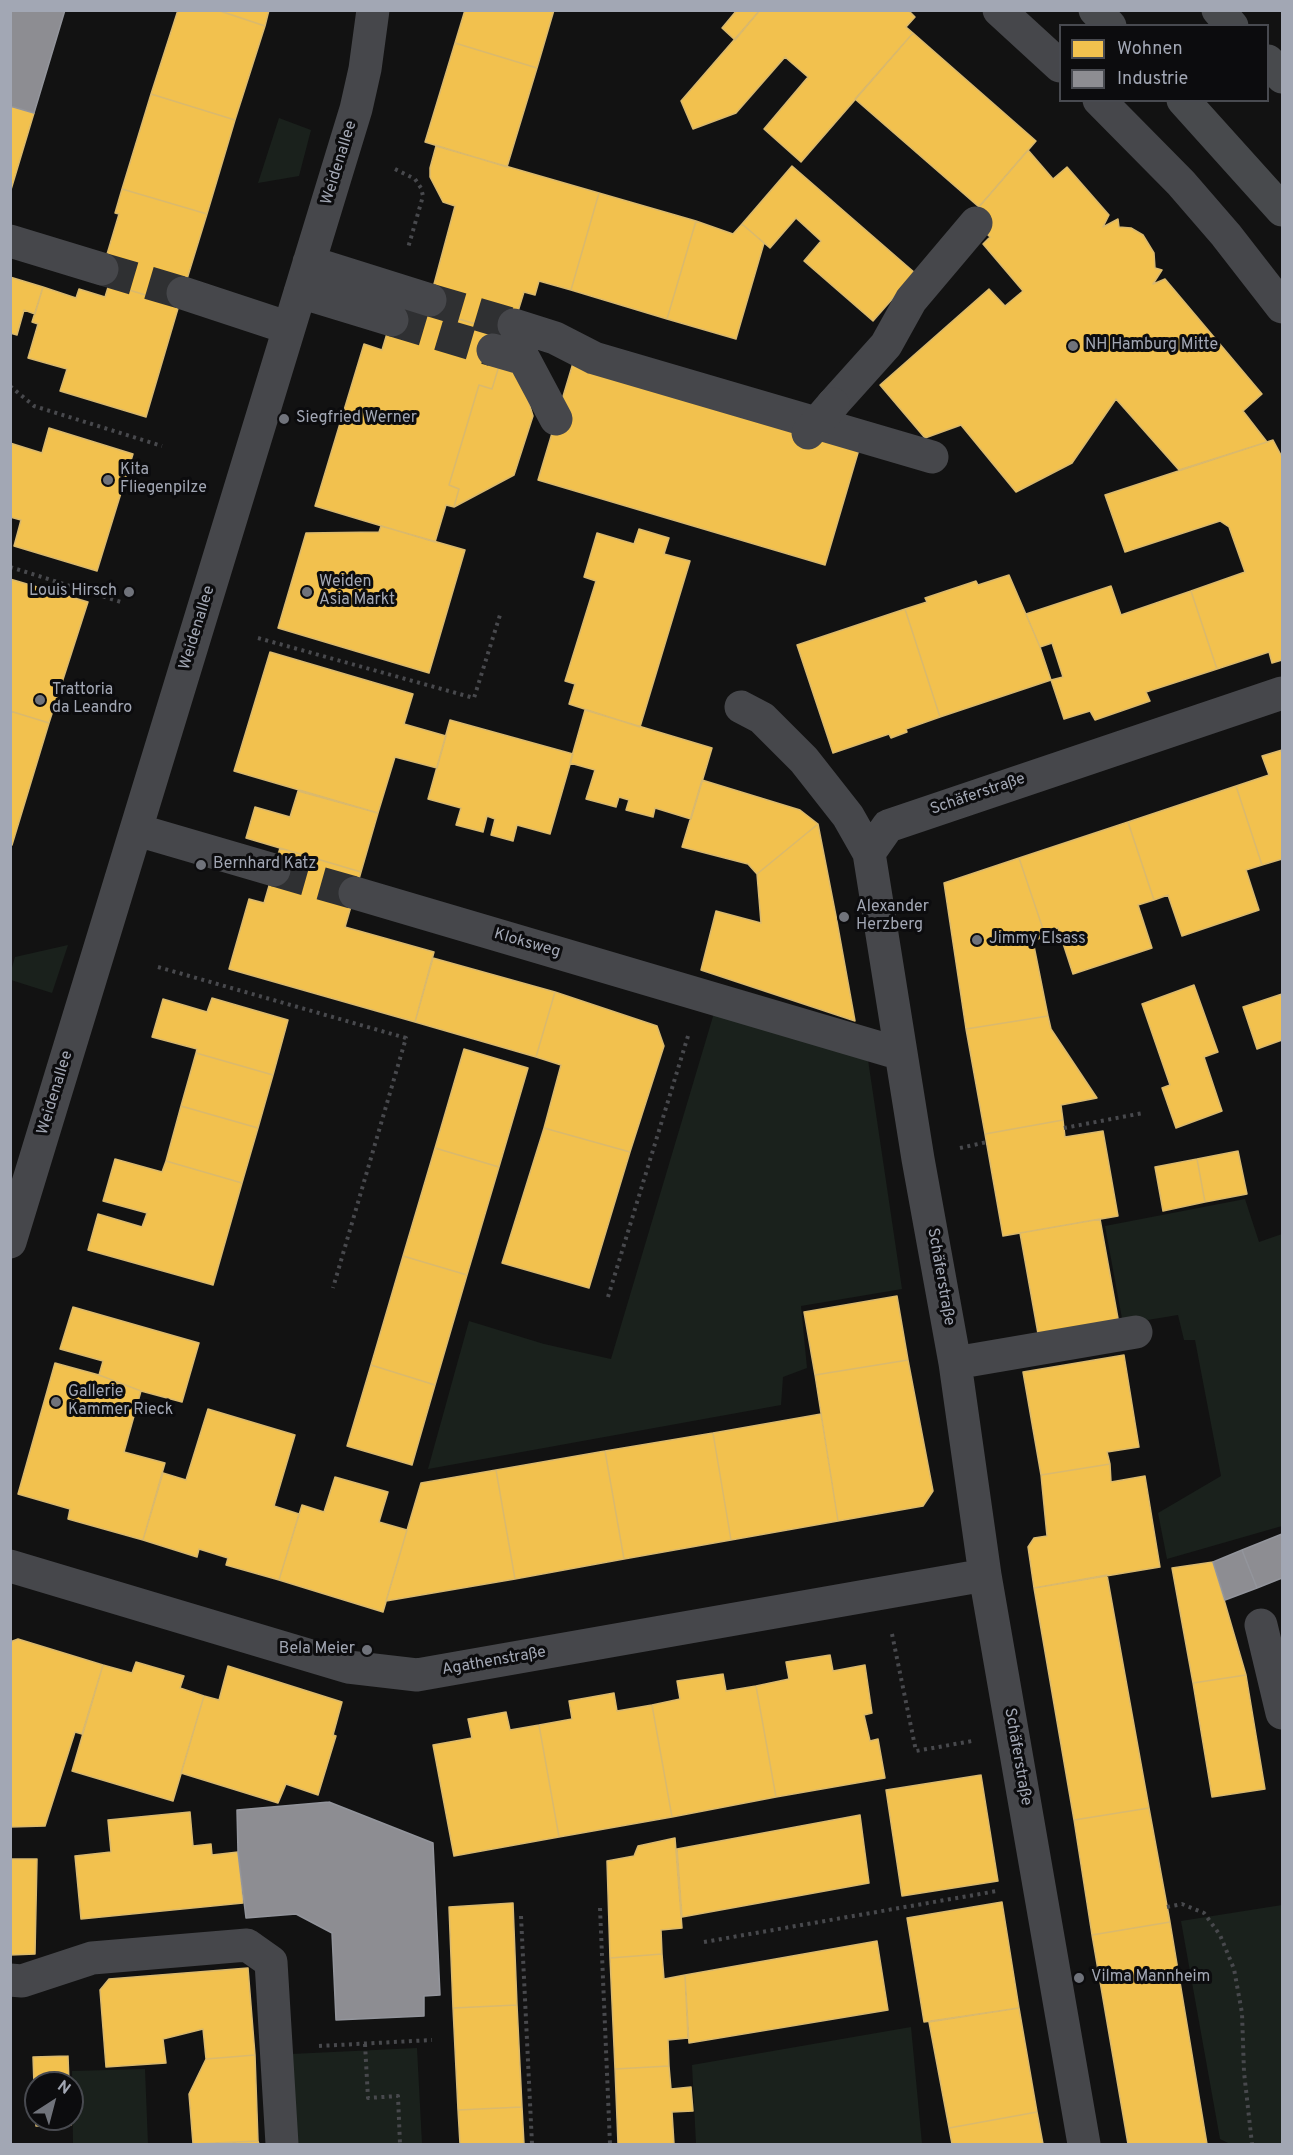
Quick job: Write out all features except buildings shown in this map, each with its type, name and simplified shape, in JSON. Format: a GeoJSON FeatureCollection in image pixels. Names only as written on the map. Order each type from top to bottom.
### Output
{"type":"FeatureCollection","features":[{"type":"Feature","properties":{"kind":"main road"},"geometry":{"type":"LineString","coordinates":[[1095,10],[1108,24]]}},
{"type":"Feature","properties":{"kind":"main road"},"geometry":{"type":"LineString","coordinates":[[1218,10],[1230,24]]}},
{"type":"Feature","properties":{"kind":"main road"},"geometry":{"type":"LineString","coordinates":[[1269,62],[1282,77]]}},
{"type":"Feature","properties":{"kind":"main road"},"geometry":{"type":"LineString","coordinates":[[1185,102],[1282,210]]}},
{"type":"Feature","properties":{"kind":"street","name":"Weidenallee"},"geometry":{"type":"LineString","coordinates":[[10,1242],[356,109],[365,69],[373,10]]}},
{"type":"Feature","properties":{"kind":"street"},"geometry":{"type":"LineString","coordinates":[[999,10],[1059,65]]}},
{"type":"Feature","properties":{"kind":"street"},"geometry":{"type":"LineString","coordinates":[[1101,102],[1181,183],[1226,235],[1282,307]]}},
{"type":"Feature","properties":{"kind":"street"},"geometry":{"type":"LineString","coordinates":[[808,433],[886,345],[911,300],[976,223]]}},
{"type":"Feature","properties":{"kind":"street"},"geometry":{"type":"LineString","coordinates":[[10,241],[102,269]]}},
{"type":"Feature","properties":{"kind":"street"},"geometry":{"type":"LineString","coordinates":[[305,277],[430,300]]}},
{"type":"Feature","properties":{"kind":"street"},"geometry":{"type":"LineString","coordinates":[[305,277],[392,320]]}},
{"type":"Feature","properties":{"kind":"street"},"geometry":{"type":"LineString","coordinates":[[183,293],[290,328]]}},
{"type":"Feature","properties":{"kind":"street"},"geometry":{"type":"LineString","coordinates":[[514,325],[555,338],[594,358],[932,458]]}},
{"type":"Feature","properties":{"kind":"street"},"geometry":{"type":"LineString","coordinates":[[493,350],[524,359],[556,419]]}},
{"type":"Feature","properties":{"kind":"street","name":"Schäferstraße"},"geometry":{"type":"LineString","coordinates":[[1084,2145],[985,1575],[955,1363],[901,1054],[869,853],[888,826],[1282,693]]}},
{"type":"Feature","properties":{"kind":"street"},"geometry":{"type":"LineString","coordinates":[[741,707],[762,718],[804,760],[848,816],[869,853]]}},
{"type":"Feature","properties":{"kind":"street"},"geometry":{"type":"LineString","coordinates":[[137,830],[274,870]]}},
{"type":"Feature","properties":{"kind":"street","name":"Kloksweg"},"geometry":{"type":"LineString","coordinates":[[355,893],[901,1054]]}},
{"type":"Feature","properties":{"kind":"street"},"geometry":{"type":"LineString","coordinates":[[955,1363],[1136,1332]]}},
{"type":"Feature","properties":{"kind":"street","name":"Agathenstraße"},"geometry":{"type":"LineString","coordinates":[[10,1566],[348,1667],[417,1676],[985,1575]]}},
{"type":"Feature","properties":{"kind":"street"},"geometry":{"type":"LineString","coordinates":[[1261,1625],[1282,1713]]}},
{"type":"Feature","properties":{"kind":"street"},"geometry":{"type":"LineString","coordinates":[[10,1980],[22,1981],[92,1958],[247,1945],[272,1962],[282,2145]]}},
{"type":"Feature","properties":{"kind":"path"},"geometry":{"type":"LineString","coordinates":[[395,169],[415,179],[423,196],[405,258]]}},
{"type":"Feature","properties":{"kind":"path"},"geometry":{"type":"LineString","coordinates":[[10,386],[34,406],[162,446]]}},
{"type":"Feature","properties":{"kind":"path"},"geometry":{"type":"LineString","coordinates":[[10,567],[121,602]]}},
{"type":"Feature","properties":{"kind":"path"},"geometry":{"type":"LineString","coordinates":[[258,638],[474,698],[500,615]]}},
{"type":"Feature","properties":{"kind":"path"},"geometry":{"type":"LineString","coordinates":[[158,967],[406,1038],[333,1288]]}},
{"type":"Feature","properties":{"kind":"path"},"geometry":{"type":"LineString","coordinates":[[608,1297],[700,995]]}},
{"type":"Feature","properties":{"kind":"path"},"geometry":{"type":"LineString","coordinates":[[1064,1128],[1143,1113]]}},
{"type":"Feature","properties":{"kind":"path"},"geometry":{"type":"LineString","coordinates":[[960,1148],[987,1142]]}},
{"type":"Feature","properties":{"kind":"path"},"geometry":{"type":"LineString","coordinates":[[892,1632],[916,1751],[972,1740]]}},
{"type":"Feature","properties":{"kind":"path"},"geometry":{"type":"LineString","coordinates":[[704,1942],[1006,1889]]}},
{"type":"Feature","properties":{"kind":"path"},"geometry":{"type":"LineString","coordinates":[[1167,1906],[1182,1904],[1204,1912],[1221,1935],[1234,1969],[1242,2013],[1244,2072],[1252,2145]]}},
{"type":"Feature","properties":{"kind":"path"},"geometry":{"type":"LineString","coordinates":[[600,1908],[610,2145]]}},
{"type":"Feature","properties":{"kind":"path"},"geometry":{"type":"LineString","coordinates":[[521,1916],[532,2145]]}},
{"type":"Feature","properties":{"kind":"path"},"geometry":{"type":"LineString","coordinates":[[337,2045],[432,2040]]}},
{"type":"Feature","properties":{"kind":"path"},"geometry":{"type":"LineString","coordinates":[[365,2044],[368,2098],[398,2096],[400,2145]]}},
{"type":"Feature","properties":{"kind":"shaded area"},"geometry":{"type":"Polygon","coordinates":[[[279,118],[311,130],[299,176],[258,183],[279,118]]]}},
{"type":"Feature","properties":{"kind":"shaded area"},"geometry":{"type":"Polygon","coordinates":[[[68,945],[52,993],[11,980],[15,957],[68,945]]]}},
{"type":"Feature","properties":{"kind":"shaded area"},"geometry":{"type":"Polygon","coordinates":[[[714,1013],[867,1053],[902,1289],[801,1306],[807,1368],[783,1377],[781,1405],[428,1469],[469,1321],[544,1344],[611,1359],[714,1013]]]}},
{"type":"Feature","properties":{"kind":"shaded area"},"geometry":{"type":"Polygon","coordinates":[[[1245,1199],[1259,1242],[1282,1234],[1282,1526],[1167,1559],[1158,1513],[1221,1476],[1195,1340],[1184,1340],[1178,1315],[1123,1324],[1105,1226],[1245,1199]]]}},
{"type":"Feature","properties":{"kind":"shaded area"},"geometry":{"type":"Polygon","coordinates":[[[1282,1905],[1282,2144],[1230,2144],[1220,2139],[1181,1921],[1282,1905]]]}},
{"type":"Feature","properties":{"kind":"shaded area"},"geometry":{"type":"Polygon","coordinates":[[[911,2027],[922,2144],[696,2144],[692,2065],[911,2027]]]}},
{"type":"Feature","properties":{"kind":"shaded area"},"geometry":{"type":"Polygon","coordinates":[[[417,2048],[422,2144],[296,2144],[291,2054],[417,2048]]]}},
{"type":"Feature","properties":{"kind":"shaded area"},"geometry":{"type":"Polygon","coordinates":[[[145,2069],[148,2144],[73,2144],[73,2131],[84,2131],[84,2071],[72,2071],[145,2069]]]}},
{"type":"Feature","properties":{"kind":"tunnel"},"geometry":{"type":"LineString","coordinates":[[102,269],[183,293]]}},
{"type":"Feature","properties":{"kind":"tunnel"},"geometry":{"type":"LineString","coordinates":[[430,300],[514,325]]}},
{"type":"Feature","properties":{"kind":"tunnel"},"geometry":{"type":"LineString","coordinates":[[392,320],[493,350]]}},
{"type":"Feature","properties":{"kind":"tunnel"},"geometry":{"type":"LineString","coordinates":[[274,870],[355,893]]}},
{"type":"Feature","properties":{"kind":"place","name":"NH Hamburg Mitte"},"geometry":{"type":"Point","coordinates":[1073,346]}},
{"type":"Feature","properties":{"kind":"place","name":"Siegfried Werner"},"geometry":{"type":"Point","coordinates":[284,419]}},
{"type":"Feature","properties":{"kind":"place","name":"Kita Fliegenpilze"},"geometry":{"type":"Point","coordinates":[108,480]}},
{"type":"Feature","properties":{"kind":"place","name":"Louis Hirsch"},"geometry":{"type":"Point","coordinates":[129,592]}},
{"type":"Feature","properties":{"kind":"place","name":"Weiden Asia Markt"},"geometry":{"type":"Point","coordinates":[307,592]}},
{"type":"Feature","properties":{"kind":"place","name":"Trattoria da Leandro"},"geometry":{"type":"Point","coordinates":[40,700]}},
{"type":"Feature","properties":{"kind":"place","name":"Bernhard Katz"},"geometry":{"type":"Point","coordinates":[201,865]}},
{"type":"Feature","properties":{"kind":"place","name":"Alexander Herzberg"},"geometry":{"type":"Point","coordinates":[844,917]}},
{"type":"Feature","properties":{"kind":"place","name":"Jimmy Elsass"},"geometry":{"type":"Point","coordinates":[977,940]}},
{"type":"Feature","properties":{"kind":"place","name":"Gallerie Kammer Rieck"},"geometry":{"type":"Point","coordinates":[56,1402]}},
{"type":"Feature","properties":{"kind":"place","name":"Bela Meier"},"geometry":{"type":"Point","coordinates":[367,1650]}},
{"type":"Feature","properties":{"kind":"place","name":"Vilma Mannheim"},"geometry":{"type":"Point","coordinates":[1079,1978]}}]}
